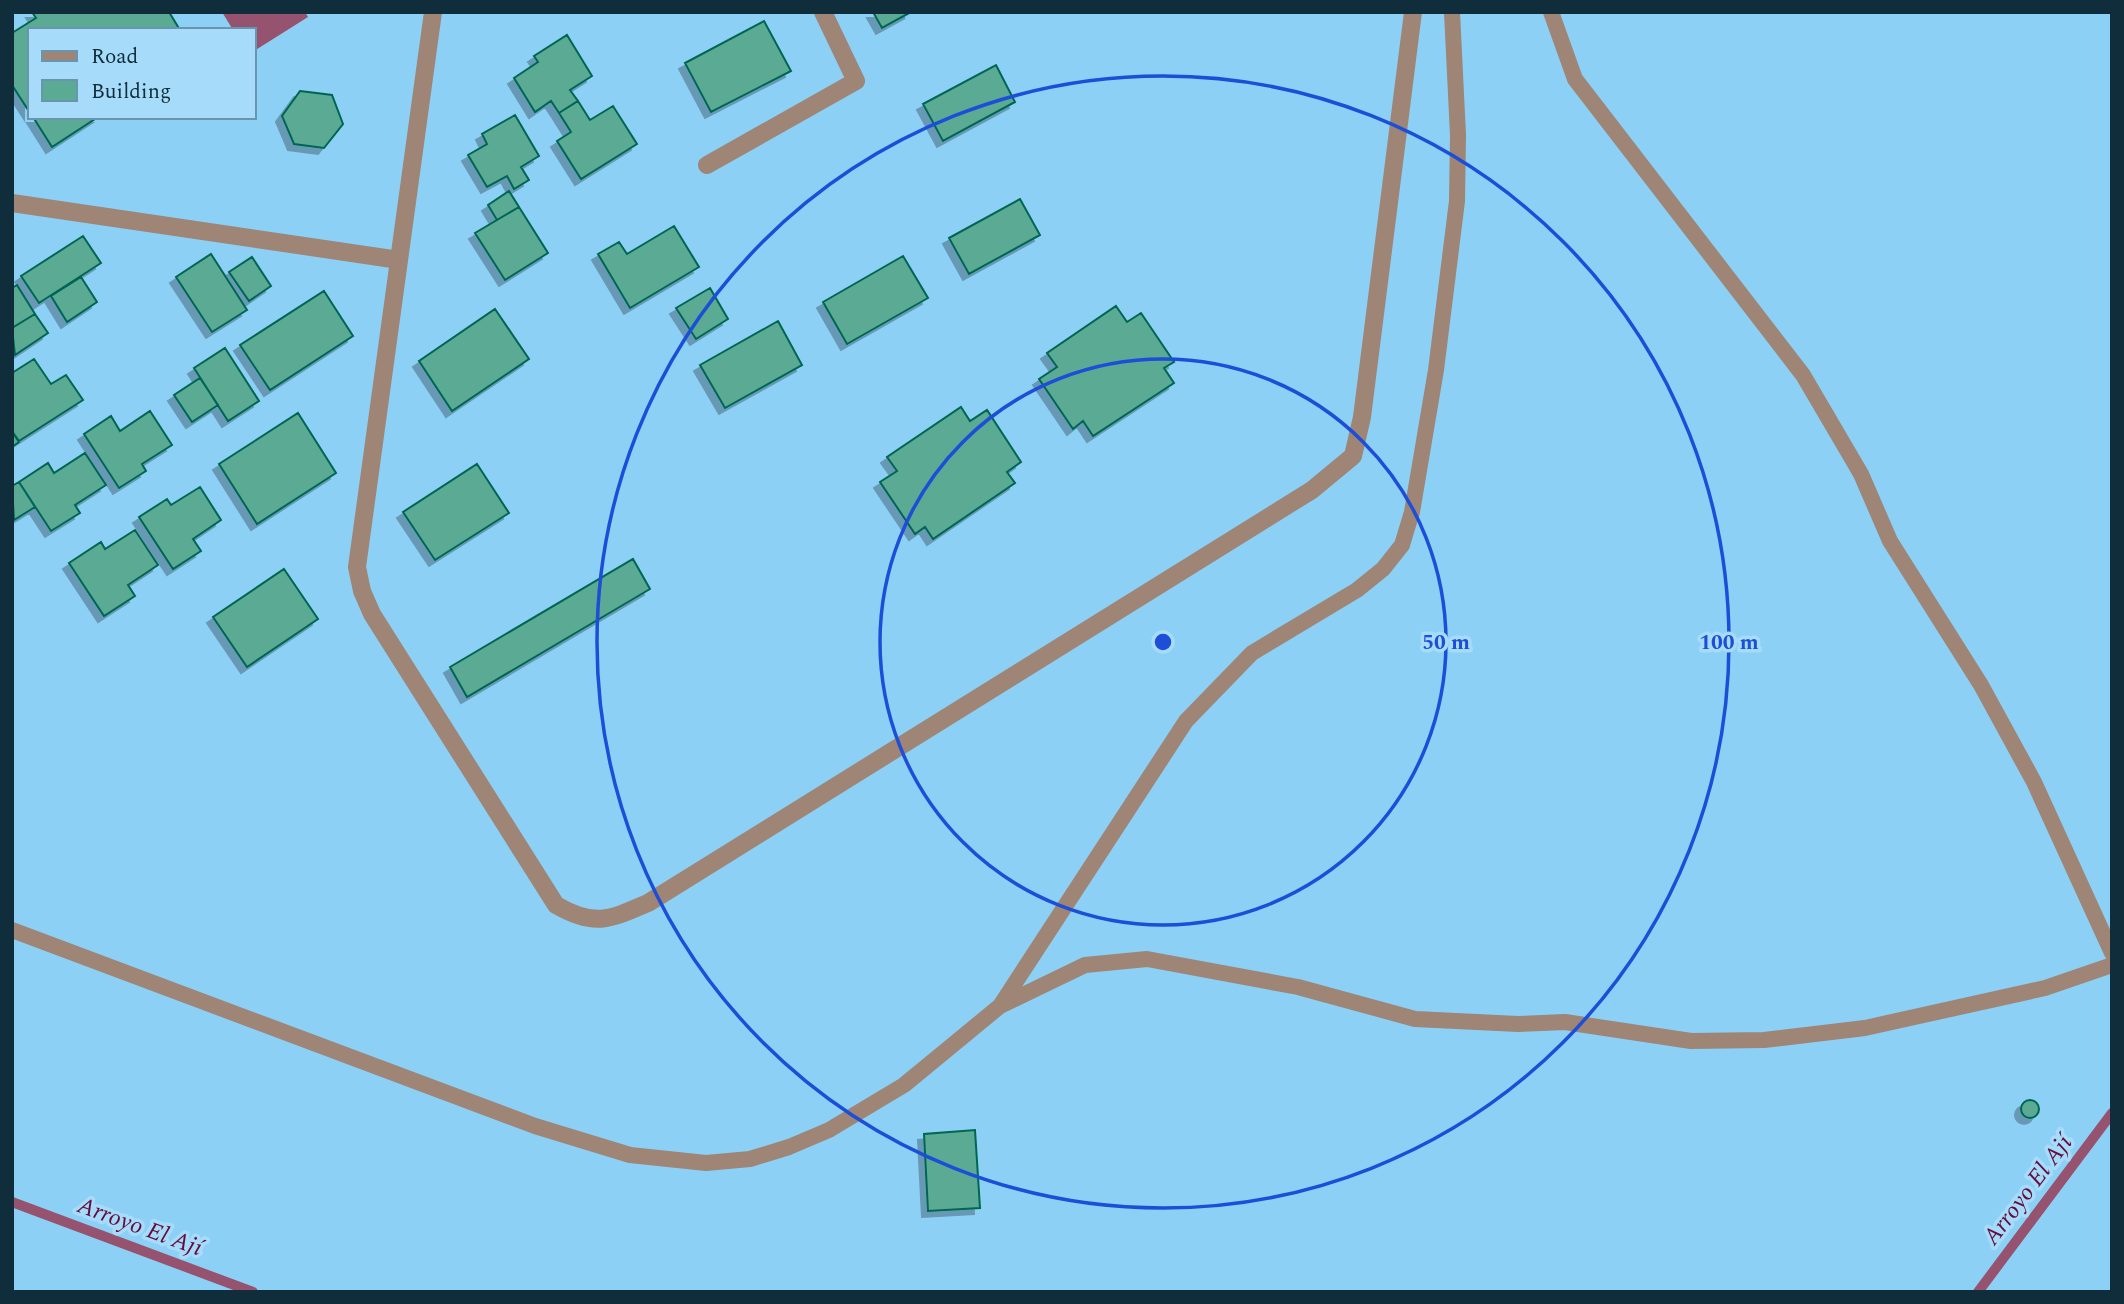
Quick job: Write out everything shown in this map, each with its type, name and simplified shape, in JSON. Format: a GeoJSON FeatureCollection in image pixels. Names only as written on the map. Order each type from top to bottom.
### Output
{"type":"FeatureCollection","features":[{"type":"Feature","properties":{"kind":"street"},"geometry":{"type":"LineString","coordinates":[[433,12],[357,567],[362,591],[372,614],[556,905],[580,919],[611,920],[648,903],[1288,505],[1353,456],[1362,417],[1413,12]]}},
{"type":"Feature","properties":{"kind":"street"},"geometry":{"type":"LineString","coordinates":[[707,165],[856,80],[823,12]]}},
{"type":"Feature","properties":{"kind":"street"},"geometry":{"type":"LineString","coordinates":[[12,203],[399,260]]}},
{"type":"Feature","properties":{"kind":"lane"},"geometry":{"type":"LineString","coordinates":[[1000,1006],[1186,721],[1252,653],[1357,590],[1383,569],[1402,545],[1412,512],[1436,370],[1457,201],[1458,135],[1452,12]]}},
{"type":"Feature","properties":{"kind":"lane"},"geometry":{"type":"LineString","coordinates":[[1551,12],[1575,79],[1803,375],[1836,428],[1861,474],[1890,541],[1981,685],[2034,782],[2112,953]]}},
{"type":"Feature","properties":{"kind":"lane"},"geometry":{"type":"LineString","coordinates":[[12,930],[535,1126],[630,1155],[706,1163],[750,1159],[789,1147],[829,1129],[904,1085],[1000,1006],[1085,965],[1147,959],[1298,987],[1415,1019],[1518,1024],[1565,1022],[1691,1041],[1764,1040],[1865,1028],[2045,988],[2112,965]]}},
{"type":"Feature","properties":{"kind":"shaded area"},"geometry":{"type":"Polygon","coordinates":[[[222,12],[305,12],[308,17],[256,50],[256,28],[232,28],[222,12]]]}},
{"type":"Feature","properties":{"kind":"building"},"geometry":{"type":"Polygon","coordinates":[[[32,12],[169,12],[179,28],[28,28],[28,110],[12,85],[12,33],[36,18],[32,12]]]}},
{"type":"Feature","properties":{"kind":"building"},"geometry":{"type":"Polygon","coordinates":[[[873,12],[911,12],[882,28],[873,12]]]}},
{"type":"Feature","properties":{"kind":"building"},"geometry":{"type":"Polygon","coordinates":[[[764,21],[791,71],[711,112],[685,63],[764,21]]]}},
{"type":"Feature","properties":{"kind":"building"},"geometry":{"type":"Polygon","coordinates":[[[567,35],[592,76],[570,90],[578,101],[559,113],[551,101],[535,112],[514,78],[538,62],[534,56],[567,35]]]}},
{"type":"Feature","properties":{"kind":"building"},"geometry":{"type":"Polygon","coordinates":[[[996,65],[1015,102],[943,141],[923,104],[996,65]]]}},
{"type":"Feature","properties":{"kind":"building"},"geometry":{"type":"Polygon","coordinates":[[[300,91],[332,95],[343,124],[324,148],[294,144],[282,116],[300,91]]]}},
{"type":"Feature","properties":{"kind":"building"},"geometry":{"type":"Polygon","coordinates":[[[578,101],[590,120],[613,106],[637,144],[581,179],[557,141],[571,132],[559,113],[578,101]]]}},
{"type":"Feature","properties":{"kind":"building"},"geometry":{"type":"Polygon","coordinates":[[[515,115],[539,156],[521,167],[529,180],[514,189],[507,176],[487,187],[468,155],[487,144],[482,134],[515,115]]]}},
{"type":"Feature","properties":{"kind":"building"},"geometry":{"type":"Polygon","coordinates":[[[34,119],[95,119],[52,147],[34,119]]]}},
{"type":"Feature","properties":{"kind":"building"},"geometry":{"type":"Polygon","coordinates":[[[509,191],[519,207],[497,220],[488,205],[509,191]]]}},
{"type":"Feature","properties":{"kind":"building"},"geometry":{"type":"Polygon","coordinates":[[[1020,199],[1040,235],[969,274],[949,238],[1020,199]]]}},
{"type":"Feature","properties":{"kind":"building"},"geometry":{"type":"Polygon","coordinates":[[[519,207],[548,253],[505,280],[475,233],[519,207]]]}},
{"type":"Feature","properties":{"kind":"building"},"geometry":{"type":"Polygon","coordinates":[[[674,226],[699,267],[630,308],[598,254],[619,242],[627,254],[674,226]]]}},
{"type":"Feature","properties":{"kind":"building"},"geometry":{"type":"Polygon","coordinates":[[[83,236],[101,263],[39,303],[21,276],[83,236]]]}},
{"type":"Feature","properties":{"kind":"building"},"geometry":{"type":"Polygon","coordinates":[[[211,254],[247,310],[212,332],[176,277],[211,254]]]}},
{"type":"Feature","properties":{"kind":"building"},"geometry":{"type":"Polygon","coordinates":[[[903,256],[928,298],[847,344],[823,302],[903,256]]]}},
{"type":"Feature","properties":{"kind":"building"},"geometry":{"type":"Polygon","coordinates":[[[252,257],[271,286],[249,301],[229,272],[252,257]]]}},
{"type":"Feature","properties":{"kind":"building"},"geometry":{"type":"Polygon","coordinates":[[[81,277],[97,302],[67,322],[51,296],[81,277]]]}},
{"type":"Feature","properties":{"kind":"building"},"geometry":{"type":"Polygon","coordinates":[[[17,285],[35,314],[12,328],[12,288],[17,285]]]}},
{"type":"Feature","properties":{"kind":"building"},"geometry":{"type":"Polygon","coordinates":[[[710,288],[728,319],[696,339],[676,308],[710,288]]]}},
{"type":"Feature","properties":{"kind":"building"},"geometry":{"type":"Polygon","coordinates":[[[324,291],[353,336],[270,390],[240,345],[324,291]]]}},
{"type":"Feature","properties":{"kind":"building"},"geometry":{"type":"Polygon","coordinates":[[[1116,306],[1127,322],[1141,313],[1174,362],[1164,368],[1174,383],[1093,436],[1083,421],[1073,429],[1039,379],[1057,367],[1047,353],[1116,306]]]}},
{"type":"Feature","properties":{"kind":"building"},"geometry":{"type":"Polygon","coordinates":[[[495,309],[529,359],[452,411],[419,361],[495,309]]]}},
{"type":"Feature","properties":{"kind":"building"},"geometry":{"type":"Polygon","coordinates":[[[35,314],[48,333],[15,355],[12,328],[35,314]]]}},
{"type":"Feature","properties":{"kind":"building"},"geometry":{"type":"Polygon","coordinates":[[[778,321],[802,365],[725,408],[700,365],[778,321]]]}},
{"type":"Feature","properties":{"kind":"building"},"geometry":{"type":"Polygon","coordinates":[[[225,348],[259,401],[228,421],[194,368],[225,348]]]}},
{"type":"Feature","properties":{"kind":"building"},"geometry":{"type":"Polygon","coordinates":[[[34,359],[51,384],[66,375],[83,400],[19,441],[12,431],[12,373],[34,359]]]}},
{"type":"Feature","properties":{"kind":"building"},"geometry":{"type":"Polygon","coordinates":[[[200,378],[218,405],[192,422],[174,395],[200,378]]]}},
{"type":"Feature","properties":{"kind":"building"},"geometry":{"type":"Polygon","coordinates":[[[961,407],[970,421],[987,410],[1021,462],[1007,472],[1015,483],[933,539],[925,527],[915,534],[880,482],[897,471],[887,457],[961,407]]]}},
{"type":"Feature","properties":{"kind":"building"},"geometry":{"type":"Polygon","coordinates":[[[150,411],[172,445],[142,464],[146,471],[119,488],[84,434],[111,416],[120,431],[150,411]]]}},
{"type":"Feature","properties":{"kind":"building"},"geometry":{"type":"Polygon","coordinates":[[[298,413],[336,473],[257,524],[219,464],[298,413]]]}},
{"type":"Feature","properties":{"kind":"building"},"geometry":{"type":"Polygon","coordinates":[[[12,432],[19,442],[12,447],[12,432]]]}},
{"type":"Feature","properties":{"kind":"building"},"geometry":{"type":"Polygon","coordinates":[[[85,453],[106,485],[75,505],[80,513],[51,531],[19,482],[48,463],[54,473],[85,453]]]}},
{"type":"Feature","properties":{"kind":"building"},"geometry":{"type":"Polygon","coordinates":[[[477,464],[509,513],[435,560],[403,512],[477,464]]]}},
{"type":"Feature","properties":{"kind":"building"},"geometry":{"type":"Polygon","coordinates":[[[19,482],[35,507],[14,520],[12,486],[19,482]]]}},
{"type":"Feature","properties":{"kind":"building"},"geometry":{"type":"Polygon","coordinates":[[[200,487],[221,520],[193,539],[201,551],[173,569],[139,517],[167,499],[171,505],[200,487]]]}},
{"type":"Feature","properties":{"kind":"building"},"geometry":{"type":"Polygon","coordinates":[[[135,530],[158,565],[128,585],[135,596],[104,616],[69,563],[101,542],[105,549],[135,530]]]}},
{"type":"Feature","properties":{"kind":"building"},"geometry":{"type":"Polygon","coordinates":[[[633,559],[650,589],[467,697],[450,667],[633,559]]]}},
{"type":"Feature","properties":{"kind":"building"},"geometry":{"type":"Polygon","coordinates":[[[284,569],[318,619],[247,667],[213,617],[284,569]]]}},
{"type":"Feature","properties":{"kind":"building"},"geometry":{"type":"Polygon","coordinates":[[[2030,1100],[2036,1103],[2039,1109],[2036,1115],[2030,1118],[2024,1115],[2021,1109],[2024,1103],[2030,1100]]]}},
{"type":"Feature","properties":{"kind":"building"},"geometry":{"type":"Polygon","coordinates":[[[975,1130],[980,1208],[928,1211],[924,1134],[975,1130]]]}},
{"type":"Feature","properties":{"kind":"waterway","name":"Arroyo El Ají"},"geometry":{"type":"LineString","coordinates":[[1978,1292],[2112,1113]]}},
{"type":"Feature","properties":{"kind":"waterway","name":"Arroyo El Ají"},"geometry":{"type":"LineString","coordinates":[[12,1202],[253,1292]]}}]}
